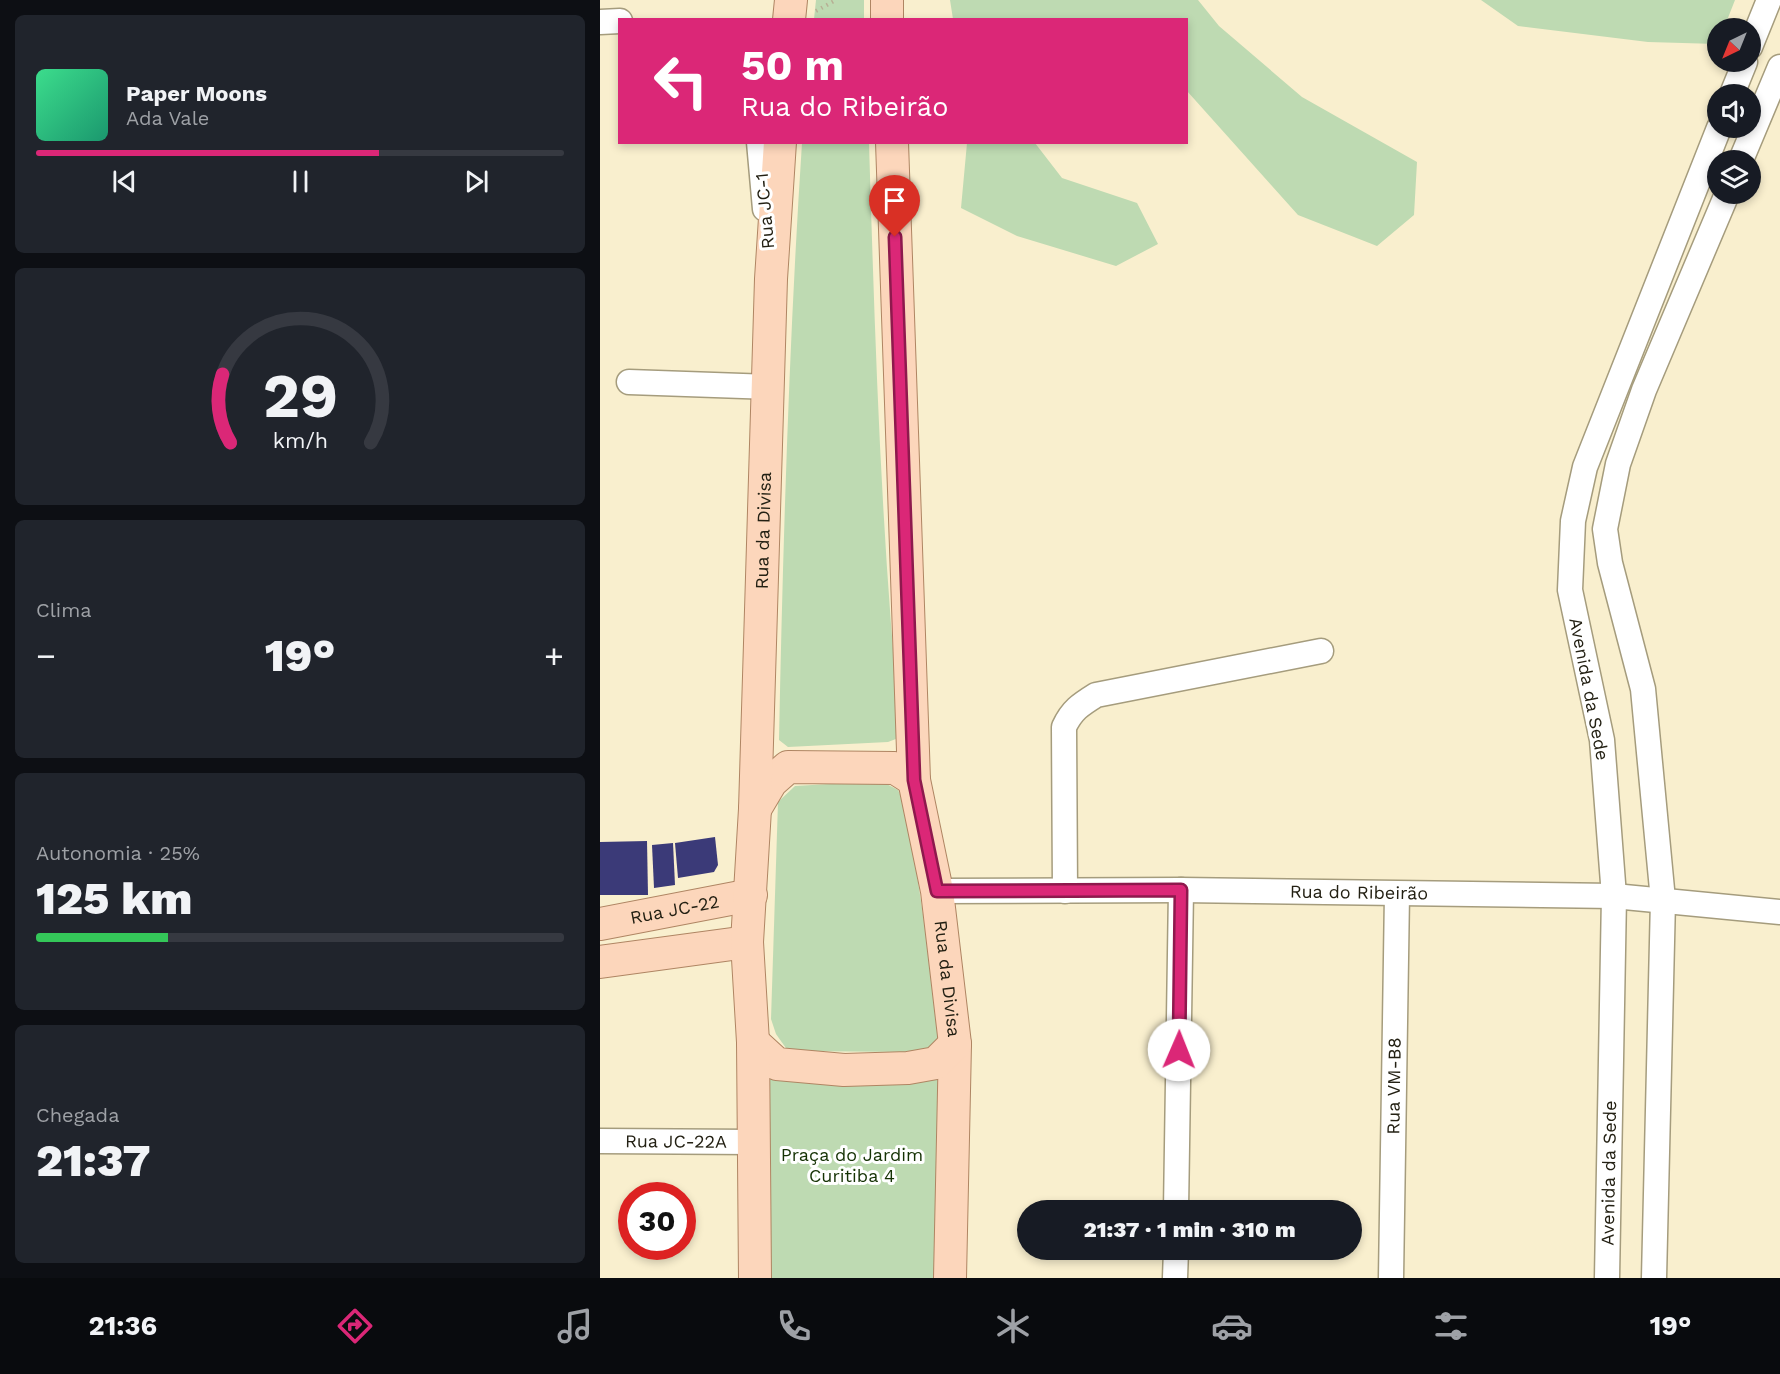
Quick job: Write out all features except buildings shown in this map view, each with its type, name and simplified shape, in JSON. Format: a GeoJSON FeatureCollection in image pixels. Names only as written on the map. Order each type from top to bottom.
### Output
{"type":"FeatureCollection","features":[{"type":"Feature","properties":{"kind":"main road"},"geometry":{"type":"LineString","coordinates":[[789,18],[791,0]]}},
{"type":"Feature","properties":{"kind":"main road"},"geometry":{"type":"LineString","coordinates":[[886,0],[887,18]]}},
{"type":"Feature","properties":{"kind":"main road","name":"Rua da Divisa"},"geometry":{"type":"LineString","coordinates":[[755,1278],[753,1042],[747,942],[755,809],[771,279],[780,144]]}},
{"type":"Feature","properties":{"kind":"main road","name":"Rua da Divisa"},"geometry":{"type":"LineString","coordinates":[[892,144],[914,780],[937,891],[955,1044],[950,1278]]}},
{"type":"Feature","properties":{"kind":"main road"},"geometry":{"type":"LineString","coordinates":[[755,809],[771,782],[788,768],[895,768],[914,780]]}},
{"type":"Feature","properties":{"kind":"main road","name":"Rua JC-22"},"geometry":{"type":"LineString","coordinates":[[600,924],[751,895]]}},
{"type":"Feature","properties":{"kind":"main road"},"geometry":{"type":"LineString","coordinates":[[600,962],[747,942]]}},
{"type":"Feature","properties":{"kind":"main road"},"geometry":{"type":"LineString","coordinates":[[753,1042],[777,1064],[844,1070],[908,1068],[936,1063],[955,1044]]}},
{"type":"Feature","properties":{"kind":"street"},"geometry":{"type":"LineString","coordinates":[[1761,20],[1769,0]]}},
{"type":"Feature","properties":{"kind":"street"},"geometry":{"type":"LineString","coordinates":[[600,22],[618,21]]}},
{"type":"Feature","properties":{"kind":"street"},"geometry":{"type":"LineString","coordinates":[[1745,150],[1780,67]]}},
{"type":"Feature","properties":{"kind":"street","name":"Avenida da Sede"},"geometry":{"type":"LineString","coordinates":[[1606,1278],[1614,896],[1602,740],[1570,590],[1573,521],[1585,467],[1715,138]]}},
{"type":"Feature","properties":{"kind":"street","name":"Rua JC-1"},"geometry":{"type":"LineString","coordinates":[[759,144],[771,279]]}},
{"type":"Feature","properties":{"kind":"street"},"geometry":{"type":"LineString","coordinates":[[1654,1278],[1663,900],[1643,689],[1610,563],[1605,529],[1618,464],[1644,390],[1723,204]]}},
{"type":"Feature","properties":{"kind":"street"},"geometry":{"type":"LineString","coordinates":[[629,382],[768,387]]}},
{"type":"Feature","properties":{"kind":"street"},"geometry":{"type":"LineString","coordinates":[[1065,891],[1064,727],[1070,714],[1096,695],[1322,651]]}},
{"type":"Feature","properties":{"kind":"street"},"geometry":{"type":"LineString","coordinates":[[1176,1200],[1181,890]]}},
{"type":"Feature","properties":{"kind":"street","name":"Rua do Ribeirão"},"geometry":{"type":"LineString","coordinates":[[937,891],[1181,890],[1614,896],[1780,912]]}},
{"type":"Feature","properties":{"kind":"street","name":"Rua VM-B8"},"geometry":{"type":"LineString","coordinates":[[1391,1278],[1397,894]]}},
{"type":"Feature","properties":{"kind":"street","name":"Rua JC-22A"},"geometry":{"type":"LineString","coordinates":[[600,1141],[754,1142]]}},
{"type":"Feature","properties":{"kind":"street"},"geometry":{"type":"LineString","coordinates":[[1175,1278],[1176,1260]]}},
{"type":"Feature","properties":{"kind":"green space"},"geometry":{"type":"Polygon","coordinates":[[[816,0],[864,0],[864,18],[814,18],[816,0]]]}},
{"type":"Feature","properties":{"kind":"green space"},"geometry":{"type":"Polygon","coordinates":[[[950,0],[1198,0],[1219,26],[1302,97],[1417,162],[1414,215],[1377,246],[1298,215],[1188,92],[1188,18],[953,18],[950,0]]]}},
{"type":"Feature","properties":{"kind":"green space"},"geometry":{"type":"Polygon","coordinates":[[[1481,0],[1735,0],[1728,18],[1707,18],[1707,44],[1648,42],[1518,26],[1481,0]]]}},
{"type":"Feature","properties":{"kind":"green space"},"geometry":{"type":"Polygon","coordinates":[[[802,144],[869,144],[876,366],[888,588],[901,737],[888,742],[788,747],[779,740],[793,292],[802,144]]]}},
{"type":"Feature","properties":{"kind":"green space"},"geometry":{"type":"Polygon","coordinates":[[[967,144],[1036,144],[1062,178],[1137,203],[1158,244],[1116,266],[1017,236],[961,208],[967,144]]]}},
{"type":"Feature","properties":{"kind":"green space"},"geometry":{"type":"Polygon","coordinates":[[[881,781],[898,790],[907,809],[941,1033],[932,1047],[911,1052],[788,1051],[776,1034],[771,1019],[778,802],[795,786],[881,781]]]}},
{"type":"Feature","properties":{"kind":"green space","name":"Praça do Jardim Curitiba 4"},"geometry":{"type":"Polygon","coordinates":[[[763,1062],[943,1068],[938,1278],[763,1278],[763,1062]]]}},
{"type":"Feature","properties":{"kind":"route"},"geometry":{"type":"LineString","coordinates":[[895,237],[914,780],[937,891],[1181,890],[1179,1050]]}}]}
